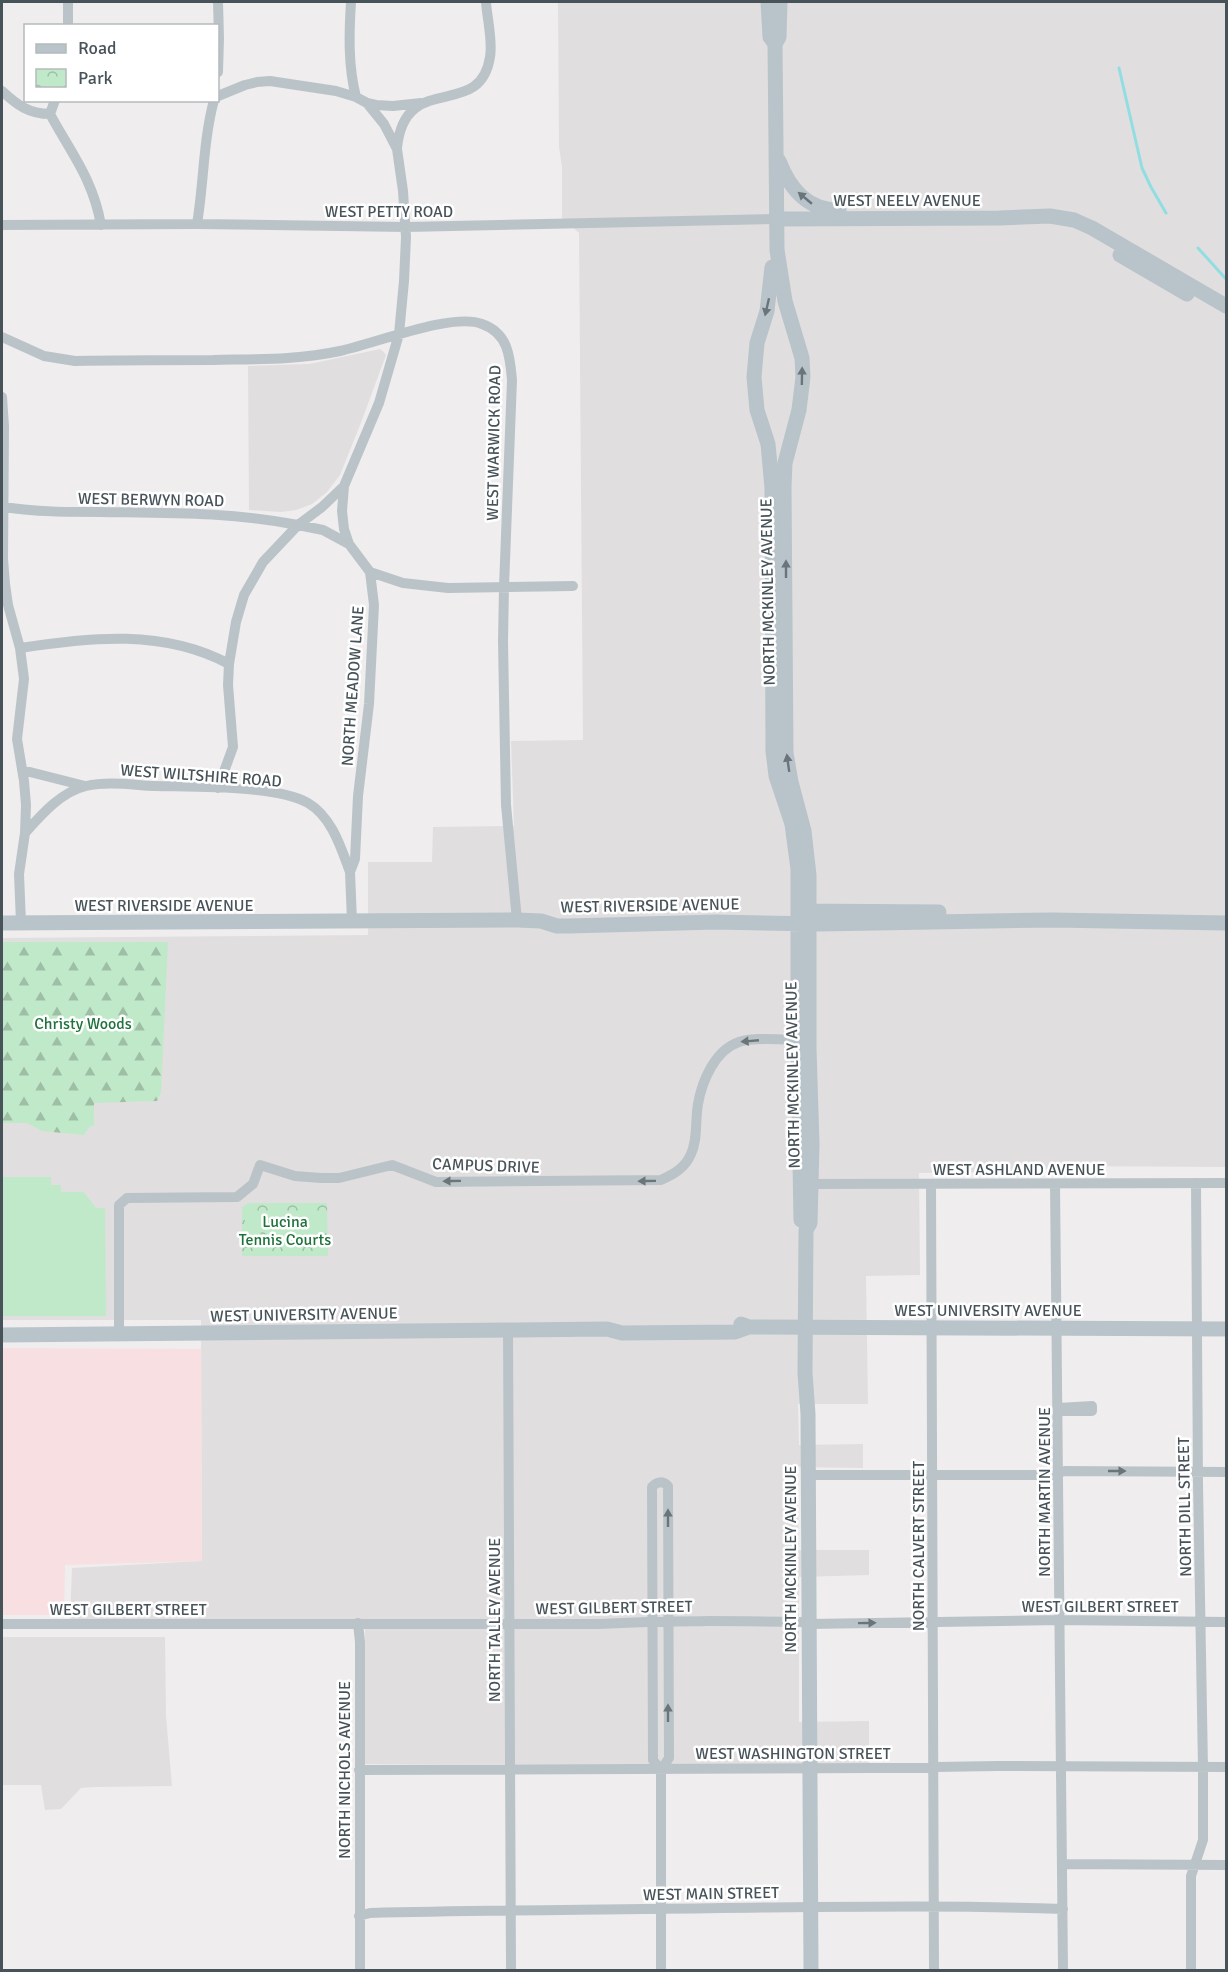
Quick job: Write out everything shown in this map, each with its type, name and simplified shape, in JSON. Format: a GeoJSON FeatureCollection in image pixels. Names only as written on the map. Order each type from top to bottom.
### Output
{"type":"FeatureCollection","features":[{"type":"Feature","properties":{"kind":"street"},"geometry":{"type":"LineString","coordinates":[[68,2],[68,24]]}},
{"type":"Feature","properties":{"kind":"street"},"geometry":{"type":"LineString","coordinates":[[218,2],[219,24]]}},
{"type":"Feature","properties":{"kind":"street"},"geometry":{"type":"LineString","coordinates":[[351,2],[350,43],[356,97]]}},
{"type":"Feature","properties":{"kind":"street"},"geometry":{"type":"LineString","coordinates":[[219,96],[245,85],[270,81],[311,86],[356,97],[367,103],[393,106],[421,103],[462,94],[481,80],[490,59],[486,2]]}},
{"type":"Feature","properties":{"kind":"street","name":"NORTH MCKINLEY AVENUE"},"geometry":{"type":"LineString","coordinates":[[768,2],[770,37],[775,44]]}},
{"type":"Feature","properties":{"kind":"street","name":"NORTH MCKINLEY AVENUE"},"geometry":{"type":"LineString","coordinates":[[780,2],[779,37],[775,44],[777,250],[785,301],[802,358],[803,377],[800,402],[784,463],[786,753],[808,854],[802,914]]}},
{"type":"Feature","properties":{"kind":"street"},"geometry":{"type":"LineString","coordinates":[[2,91],[19,106],[34,113],[50,114]]}},
{"type":"Feature","properties":{"kind":"street"},"geometry":{"type":"LineString","coordinates":[[50,114],[54,102]]}},
{"type":"Feature","properties":{"kind":"street"},"geometry":{"type":"LineString","coordinates":[[197,224],[208,124],[214,102]]}},
{"type":"Feature","properties":{"kind":"street"},"geometry":{"type":"LineString","coordinates":[[367,103],[384,124],[397,149]]}},
{"type":"Feature","properties":{"kind":"street"},"geometry":{"type":"LineString","coordinates":[[397,149],[401,128],[408,116],[421,103]]}},
{"type":"Feature","properties":{"kind":"street"},"geometry":{"type":"LineString","coordinates":[[50,114],[86,175],[101,225]]}},
{"type":"Feature","properties":{"kind":"street","name":"NORTH MEADOW LANE"},"geometry":{"type":"LineString","coordinates":[[352,921],[351,872],[355,859],[358,796],[369,704],[374,605],[370,572],[349,544],[342,520],[344,486],[379,403],[399,334],[406,227],[397,149]]}},
{"type":"Feature","properties":{"kind":"street"},"geometry":{"type":"LineString","coordinates":[[776,155],[785,177],[793,188],[812,205],[829,210],[880,210],[889,212],[900,219]]}},
{"type":"Feature","properties":{"kind":"street","name":"WEST NEELY AVENUE"},"geometry":{"type":"LineString","coordinates":[[776,219],[1056,216],[1074,220],[1092,228],[1227,306]]}},
{"type":"Feature","properties":{"kind":"street","name":"WEST NEELY AVENUE"},"geometry":{"type":"LineString","coordinates":[[1038,217],[1088,237],[1227,316]]}},
{"type":"Feature","properties":{"kind":"street","name":"WEST PETTY ROAD"},"geometry":{"type":"LineString","coordinates":[[2,225],[197,224],[406,227],[776,219]]}},
{"type":"Feature","properties":{"kind":"street","name":"NORTH MCKINLEY AVENUE"},"geometry":{"type":"LineString","coordinates":[[777,250],[772,264],[771,286],[754,359],[754,387],[757,410],[768,444],[772,488],[773,751],[777,776],[792,824],[796,846],[802,914],[803,1039],[812,1184],[810,1223],[806,1230],[805,1326],[808,1414],[811,1971]]}},
{"type":"Feature","properties":{"kind":"street","name":"WEST WARWICK ROAD"},"geometry":{"type":"LineString","coordinates":[[2,337],[44,356],[75,361],[294,358],[371,344],[399,334],[434,326],[473,321],[493,329],[505,342],[510,358],[512,406],[504,587],[506,805],[517,920]]}},
{"type":"Feature","properties":{"kind":"street"},"geometry":{"type":"LineString","coordinates":[[2,397],[5,584],[8,605],[20,648],[24,679],[17,739],[26,805],[25,833],[19,874],[21,923]]}},
{"type":"Feature","properties":{"kind":"street"},"geometry":{"type":"LineString","coordinates":[[218,788],[233,747],[228,685],[229,664],[236,622],[249,584],[270,553],[298,525],[344,486]]}},
{"type":"Feature","properties":{"kind":"street","name":"WEST BERWYN ROAD"},"geometry":{"type":"LineString","coordinates":[[4,507],[37,511],[254,517],[323,530],[349,544]]}},
{"type":"Feature","properties":{"kind":"street"},"geometry":{"type":"LineString","coordinates":[[370,572],[419,586],[448,588],[573,586]]}},
{"type":"Feature","properties":{"kind":"street"},"geometry":{"type":"LineString","coordinates":[[20,648],[59,642],[114,638],[145,639],[176,645],[229,664]]}},
{"type":"Feature","properties":{"kind":"street"},"geometry":{"type":"LineString","coordinates":[[22,770],[86,786]]}},
{"type":"Feature","properties":{"kind":"street","name":"WEST WILTSHIRE ROAD"},"geometry":{"type":"LineString","coordinates":[[25,833],[51,806],[73,791],[86,786],[109,784],[279,793],[310,804],[325,818],[351,872]]}},
{"type":"Feature","properties":{"kind":"street"},"geometry":{"type":"LineString","coordinates":[[802,914],[1227,915]]}},
{"type":"Feature","properties":{"kind":"street","name":"WEST RIVERSIDE AVENUE"},"geometry":{"type":"LineString","coordinates":[[2,923],[517,920],[569,926],[716,922],[802,914],[1227,923]]}},
{"type":"Feature","properties":{"kind":"street"},"geometry":{"type":"LineString","coordinates":[[803,1039],[801,1222],[806,1230]]}},
{"type":"Feature","properties":{"kind":"street","name":"CAMPUS DRIVE"},"geometry":{"type":"LineString","coordinates":[[119,1335],[119,1206],[127,1198],[237,1197],[253,1184],[260,1165],[295,1176],[321,1178],[339,1178],[392,1165],[436,1182],[661,1180],[675,1174],[692,1152],[698,1104],[704,1083],[720,1055],[742,1041],[803,1039]]}},
{"type":"Feature","properties":{"kind":"street","name":"NORTH DILL STREET"},"geometry":{"type":"LineString","coordinates":[[1191,1971],[1191,1876],[1203,1840],[1196,1183]]}},
{"type":"Feature","properties":{"kind":"street","name":"WEST ASHLAND AVENUE"},"geometry":{"type":"LineString","coordinates":[[812,1184],[1227,1183]]}},
{"type":"Feature","properties":{"kind":"street","name":"NORTH MARTIN AVENUE"},"geometry":{"type":"LineString","coordinates":[[1056,1184],[1063,1971]]}},
{"type":"Feature","properties":{"kind":"street","name":"NORTH CALVERT STREET"},"geometry":{"type":"LineString","coordinates":[[931,1185],[934,1971]]}},
{"type":"Feature","properties":{"kind":"street","name":"WEST UNIVERSITY AVENUE"},"geometry":{"type":"LineString","coordinates":[[2,1335],[607,1329],[623,1324],[735,1322],[749,1327],[1227,1329]]}},
{"type":"Feature","properties":{"kind":"street","name":"NORTH TALLEY AVENUE"},"geometry":{"type":"LineString","coordinates":[[508,1330],[511,1971]]}},
{"type":"Feature","properties":{"kind":"street"},"geometry":{"type":"LineString","coordinates":[[807,1475],[1052,1475],[1059,1472],[1076,1471],[1227,1472]]}},
{"type":"Feature","properties":{"kind":"street"},"geometry":{"type":"LineString","coordinates":[[661,1770],[653,1760],[652,1622],[652,1487],[655,1483],[660,1482],[668,1486],[669,1758],[661,1770],[661,1971]]}},
{"type":"Feature","properties":{"kind":"street","name":"WEST GILBERT STREET"},"geometry":{"type":"LineString","coordinates":[[2,1624],[510,1624],[751,1621],[809,1624],[1060,1620],[1227,1622]]}},
{"type":"Feature","properties":{"kind":"street","name":"NORTH NICHOLS AVENUE"},"geometry":{"type":"LineString","coordinates":[[358,1623],[360,1642],[360,1971]]}},
{"type":"Feature","properties":{"kind":"street","name":"WEST WASHINGTON STREET"},"geometry":{"type":"LineString","coordinates":[[359,1770],[1227,1767]]}},
{"type":"Feature","properties":{"kind":"street"},"geometry":{"type":"LineString","coordinates":[[1062,1864],[1227,1865]]}},
{"type":"Feature","properties":{"kind":"street","name":"WEST MAIN STREET"},"geometry":{"type":"LineString","coordinates":[[359,1916],[370,1913],[810,1906],[1063,1909]]}},
{"type":"Feature","properties":{"kind":"shaded area"},"geometry":{"type":"Polygon","coordinates":[[[558,2],[1226,2],[1226,1167],[1066,1166],[1030,1172],[919,1173],[920,1275],[866,1276],[868,1404],[798,1404],[799,1445],[863,1444],[863,1468],[797,1467],[799,1550],[869,1550],[869,1575],[799,1577],[799,1722],[869,1721],[869,1765],[364,1764],[365,1628],[70,1620],[72,1568],[202,1561],[201,1320],[2,1320],[2,938],[368,935],[368,862],[432,862],[433,827],[514,826],[511,741],[583,740],[579,233],[562,218],[558,2]]]}},
{"type":"Feature","properties":{"kind":"shaded area"},"geometry":{"type":"Polygon","coordinates":[[[380,349],[386,355],[362,420],[340,475],[327,492],[312,504],[296,510],[281,512],[249,510],[248,366],[309,364],[380,349]]]}},
{"type":"Feature","properties":{"kind":"shaded area"},"geometry":{"type":"Polygon","coordinates":[[[2,1348],[201,1349],[202,1561],[65,1565],[64,1615],[2,1615],[2,1348]]]}},
{"type":"Feature","properties":{"kind":"shaded area"},"geometry":{"type":"Polygon","coordinates":[[[2,1637],[165,1637],[166,1716],[172,1786],[81,1788],[61,1809],[45,1810],[41,1785],[2,1785],[2,1637]]]}},
{"type":"Feature","properties":{"kind":"green space","name":"Christy Woods"},"geometry":{"type":"Polygon","coordinates":[[[2,942],[168,942],[161,1093],[157,1101],[94,1103],[94,1126],[90,1126],[84,1135],[42,1131],[27,1123],[2,1123],[2,942]]]}},
{"type":"Feature","properties":{"kind":"green space"},"geometry":{"type":"Polygon","coordinates":[[[2,1177],[51,1177],[51,1185],[61,1185],[61,1192],[84,1192],[96,1208],[105,1208],[106,1316],[2,1316],[2,1177]]]}},
{"type":"Feature","properties":{"kind":"green space","name":"Lucina Tennis Courts"},"geometry":{"type":"Polygon","coordinates":[[[249,1203],[327,1203],[328,1256],[242,1256],[242,1207],[249,1203]]]}},
{"type":"Feature","properties":{"kind":"green space"},"geometry":{"type":"Polygon","coordinates":[[[245,1213],[260,1213],[261,1246],[245,1247],[245,1213]]]}},
{"type":"Feature","properties":{"kind":"green space"},"geometry":{"type":"Polygon","coordinates":[[[265,1213],[281,1213],[281,1246],[266,1246],[265,1213]]]}},
{"type":"Feature","properties":{"kind":"green space"},"geometry":{"type":"Polygon","coordinates":[[[287,1213],[302,1213],[303,1246],[287,1246],[287,1213]]]}},
{"type":"Feature","properties":{"kind":"green space"},"geometry":{"type":"Polygon","coordinates":[[[309,1213],[325,1213],[325,1246],[310,1246],[309,1213]]]}},
{"type":"Feature","properties":{"kind":"waterway"},"geometry":{"type":"LineString","coordinates":[[1119,68],[1142,168],[1166,213]]}},
{"type":"Feature","properties":{"kind":"waterway"},"geometry":{"type":"LineString","coordinates":[[1198,248],[1226,279]]}}]}
